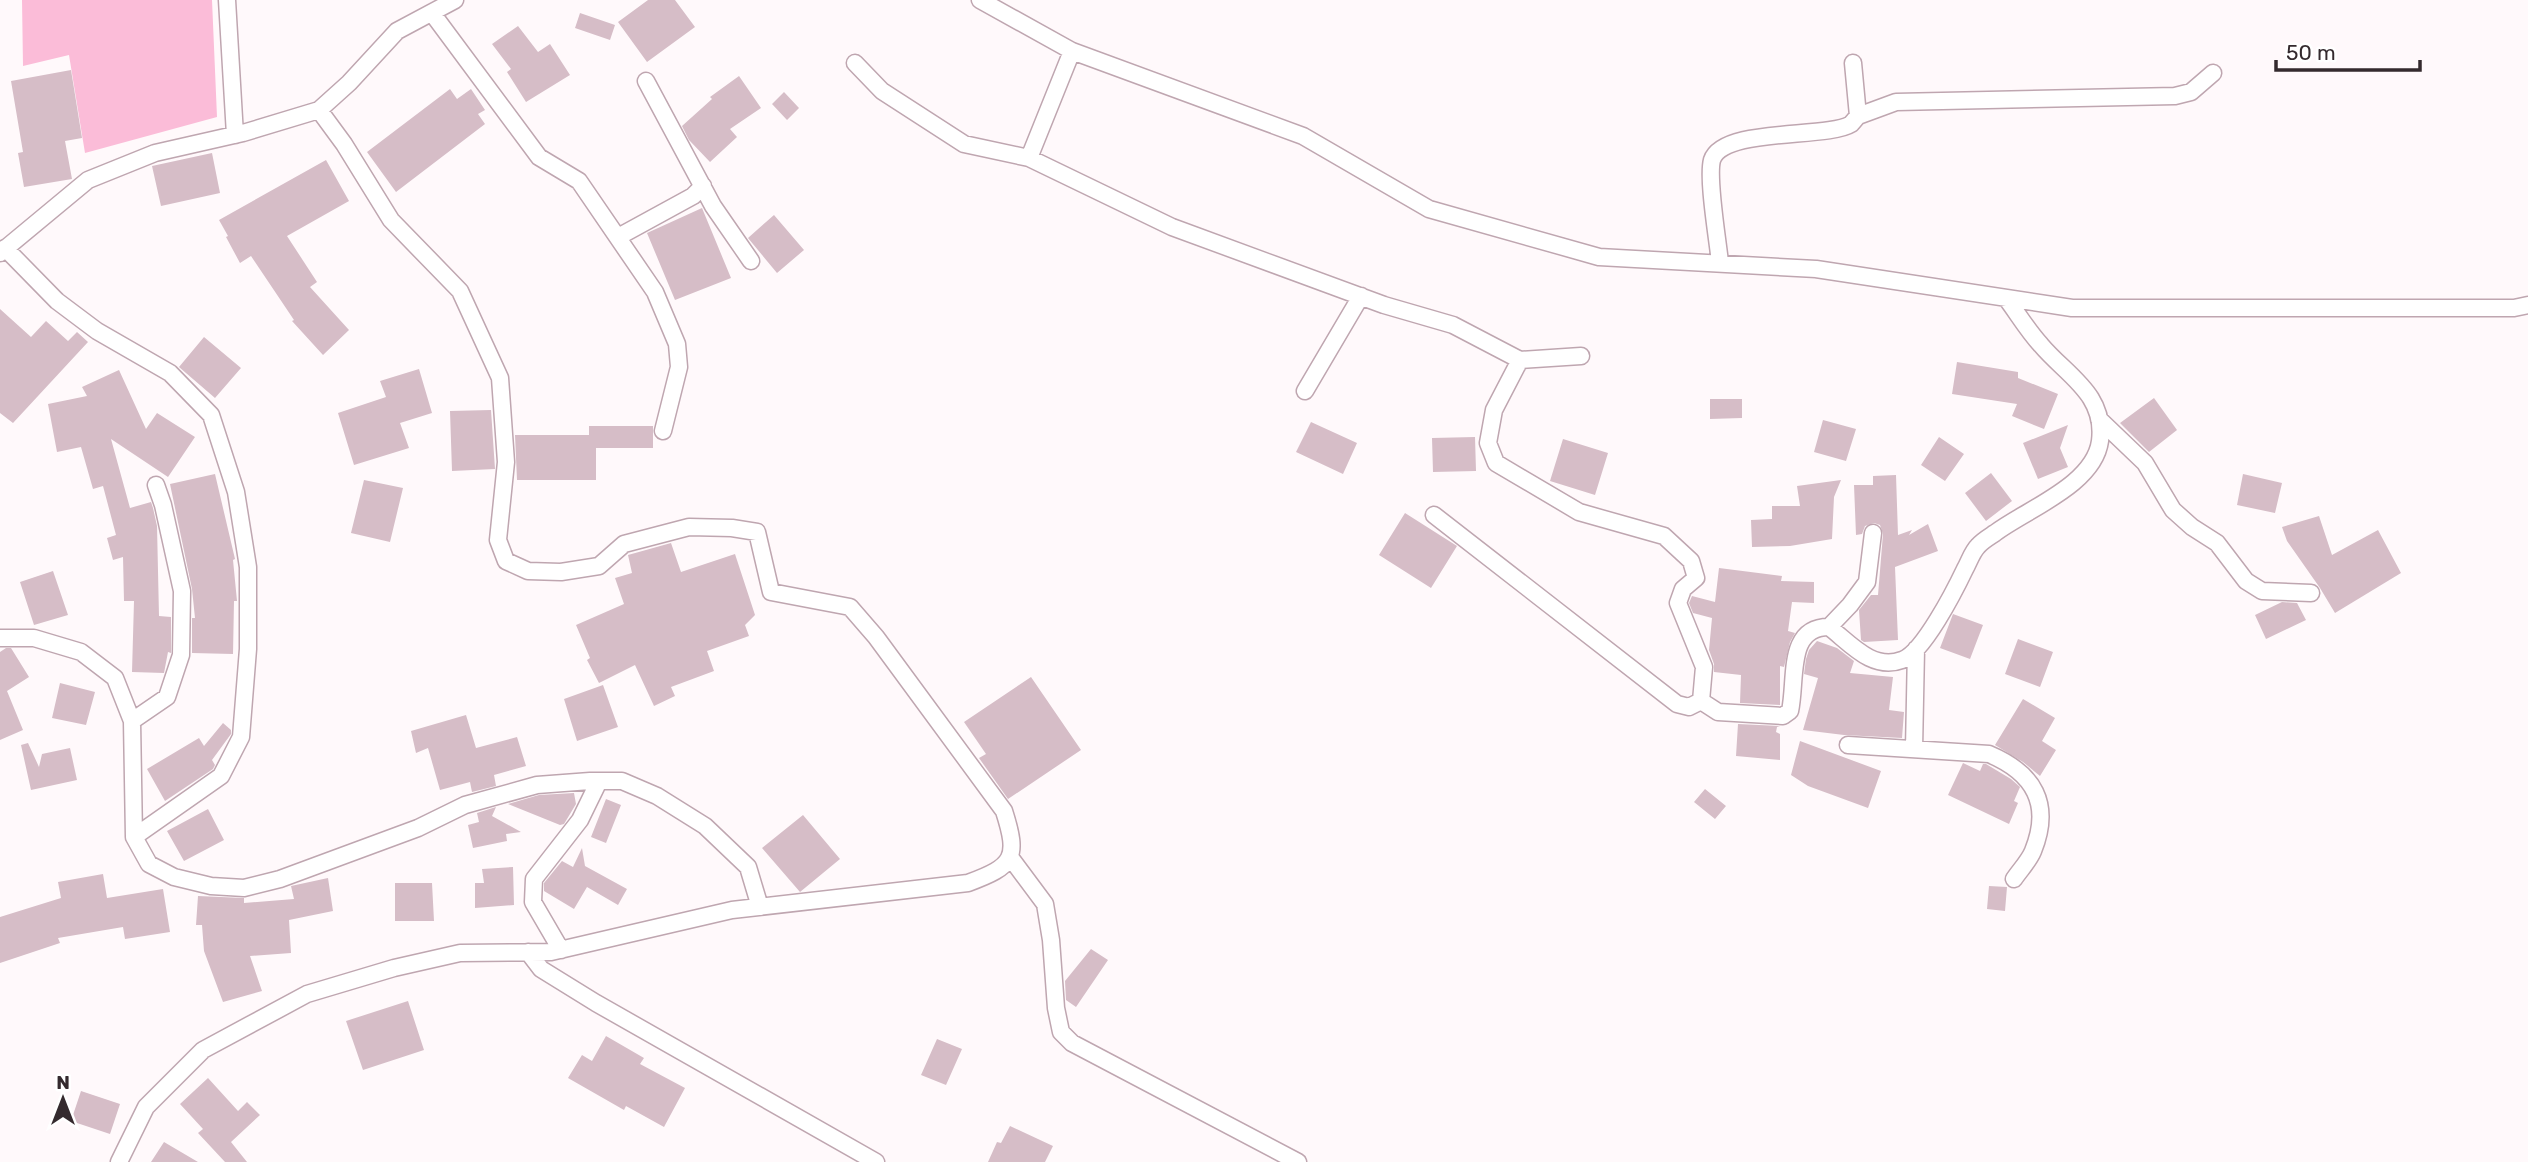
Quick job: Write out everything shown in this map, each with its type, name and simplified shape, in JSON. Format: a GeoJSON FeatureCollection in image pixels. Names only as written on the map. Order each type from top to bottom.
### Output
{"type":"FeatureCollection","features":[{"type":"Feature","properties":{"kind":"street"},"geometry":{"type":"LineString","coordinates":[[227,0],[235,135]]}},
{"type":"Feature","properties":{"kind":"street"},"geometry":{"type":"LineString","coordinates":[[134,836],[221,776],[241,737],[248,649],[248,566],[236,492],[211,415],[170,373],[97,331],[57,301],[3,251],[88,180],[155,153],[235,135],[319,110],[349,83],[397,31],[456,0]]}},
{"type":"Feature","properties":{"kind":"street"},"geometry":{"type":"LineString","coordinates":[[980,0],[1072,51],[1303,136],[1429,209],[1599,257],[1816,269],[2072,308],[2514,308],[2528,305]]}},
{"type":"Feature","properties":{"kind":"street"},"geometry":{"type":"LineString","coordinates":[[432,13],[539,157],[579,181],[655,292],[677,344],[679,367],[663,431]]}},
{"type":"Feature","properties":{"kind":"street"},"geometry":{"type":"LineString","coordinates":[[1029,158],[1072,51]]}},
{"type":"Feature","properties":{"kind":"street"},"geometry":{"type":"LineString","coordinates":[[855,63],[882,91],[964,144],[1029,158],[1172,227],[1361,296],[1453,326],[1520,360],[1581,356]]}},
{"type":"Feature","properties":{"kind":"street"},"geometry":{"type":"LineString","coordinates":[[1853,63],[1858,116]]}},
{"type":"Feature","properties":{"kind":"street"},"geometry":{"type":"LineString","coordinates":[[1720,264],[1712,181],[1713,159],[1720,150],[1759,137],[1837,129],[1852,124],[1858,116],[1896,102],[2175,96],[2191,92],[2213,73]]}},
{"type":"Feature","properties":{"kind":"street"},"geometry":{"type":"LineString","coordinates":[[646,81],[713,206],[751,261]]}},
{"type":"Feature","properties":{"kind":"street"},"geometry":{"type":"LineString","coordinates":[[119,1162],[146,1107],[203,1050],[307,994],[394,968],[460,953],[551,952],[732,910],[968,883],[999,872],[1010,857],[1013,839],[1004,811],[876,638],[850,607],[771,592],[757,532],[732,528],[690,527],[624,544],[599,566],[561,572],[528,571],[506,561],[498,540],[506,462],[500,378],[460,290],[391,220],[344,144],[319,110]]}},
{"type":"Feature","properties":{"kind":"street"},"geometry":{"type":"LineString","coordinates":[[618,237],[693,196],[703,186]]}},
{"type":"Feature","properties":{"kind":"street"},"geometry":{"type":"LineString","coordinates":[[1305,391],[1361,296]]}},
{"type":"Feature","properties":{"kind":"street"},"geometry":{"type":"LineString","coordinates":[[1701,701],[1718,712],[1783,716],[1790,711],[1794,693],[1797,647],[1803,635],[1815,627],[1829,627],[1861,655],[1884,662],[1903,660],[1916,649],[1946,606],[1978,545],[2005,525],[2068,487],[2092,463],[2100,442],[2099,419],[2093,401],[2072,374],[2042,347],[2006,298]]}},
{"type":"Feature","properties":{"kind":"street"},"geometry":{"type":"LineString","coordinates":[[1520,360],[1494,410],[1488,443],[1496,463],[1579,512],[1664,536],[1691,561],[1696,578],[1683,589],[1678,603],[1704,667],[1701,701]]}},
{"type":"Feature","properties":{"kind":"street"},"geometry":{"type":"LineString","coordinates":[[2099,419],[2145,463],[2173,510],[2192,527],[2217,543],[2246,581],[2262,591],[2311,593]]}},
{"type":"Feature","properties":{"kind":"street"},"geometry":{"type":"LineString","coordinates":[[132,721],[167,697],[181,655],[182,591],[156,485]]}},
{"type":"Feature","properties":{"kind":"street"},"geometry":{"type":"LineString","coordinates":[[1434,515],[1677,704],[1689,707],[1701,701]]}},
{"type":"Feature","properties":{"kind":"street"},"geometry":{"type":"LineString","coordinates":[[1829,627],[1867,582],[1873,533]]}},
{"type":"Feature","properties":{"kind":"street"},"geometry":{"type":"LineString","coordinates":[[0,638],[34,638],[81,652],[115,678],[132,721],[134,836],[149,864],[174,877],[211,886],[244,888],[280,880],[418,828],[465,805],[537,785],[622,781],[657,796],[705,826],[748,867],[760,907]]}},
{"type":"Feature","properties":{"kind":"street"},"geometry":{"type":"LineString","coordinates":[[1914,749],[1916,649]]}},
{"type":"Feature","properties":{"kind":"street"},"geometry":{"type":"LineString","coordinates":[[1848,745],[1989,754],[2009,762],[2033,784],[2042,818],[2033,852],[2014,879]]}},
{"type":"Feature","properties":{"kind":"street"},"geometry":{"type":"LineString","coordinates":[[561,950],[533,902],[534,878],[580,820],[599,781]]}},
{"type":"Feature","properties":{"kind":"street"},"geometry":{"type":"LineString","coordinates":[[1010,857],[1045,904],[1061,1032],[1072,1043],[1298,1162]]}},
{"type":"Feature","properties":{"kind":"street"},"geometry":{"type":"LineString","coordinates":[[528,952],[541,969],[596,1003],[876,1162]]}},
{"type":"Feature","properties":{"kind":"shaded area"},"geometry":{"type":"Polygon","coordinates":[[[22,0],[212,0],[217,117],[85,153],[69,55],[23,66],[22,0]]]}},
{"type":"Feature","properties":{"kind":"building"},"geometry":{"type":"Polygon","coordinates":[[[648,0],[675,0],[695,27],[647,62],[618,22],[648,0]]]}},
{"type":"Feature","properties":{"kind":"building"},"geometry":{"type":"Polygon","coordinates":[[[580,13],[615,25],[610,40],[575,28],[580,13]]]}},
{"type":"Feature","properties":{"kind":"building"},"geometry":{"type":"Polygon","coordinates":[[[518,26],[538,52],[550,44],[570,75],[526,102],[507,72],[511,69],[492,44],[518,26]]]}},
{"type":"Feature","properties":{"kind":"building"},"geometry":{"type":"Polygon","coordinates":[[[71,70],[82,138],[65,141],[72,179],[24,187],[18,153],[23,152],[11,81],[71,70]]]}},
{"type":"Feature","properties":{"kind":"building"},"geometry":{"type":"Polygon","coordinates":[[[739,76],[761,108],[730,129],[737,137],[710,162],[689,140],[682,126],[712,99],[710,97],[739,76]]]}},
{"type":"Feature","properties":{"kind":"building"},"geometry":{"type":"Polygon","coordinates":[[[450,89],[457,99],[471,89],[485,110],[478,114],[485,124],[396,192],[367,152],[450,89]]]}},
{"type":"Feature","properties":{"kind":"building"},"geometry":{"type":"Polygon","coordinates":[[[784,92],[799,108],[787,120],[772,104],[784,92]]]}},
{"type":"Feature","properties":{"kind":"building"},"geometry":{"type":"Polygon","coordinates":[[[212,153],[220,193],[161,206],[152,166],[212,153]]]}},
{"type":"Feature","properties":{"kind":"building"},"geometry":{"type":"Polygon","coordinates":[[[326,160],[349,201],[287,236],[317,282],[310,287],[349,330],[323,355],[292,321],[294,320],[251,256],[240,263],[219,220],[326,160]]]}},
{"type":"Feature","properties":{"kind":"building"},"geometry":{"type":"Polygon","coordinates":[[[702,208],[731,278],[675,300],[647,233],[702,208]]]}},
{"type":"Feature","properties":{"kind":"building"},"geometry":{"type":"Polygon","coordinates":[[[774,215],[804,250],[777,273],[748,238],[774,215]]]}},
{"type":"Feature","properties":{"kind":"building"},"geometry":{"type":"Polygon","coordinates":[[[0,309],[31,337],[46,321],[68,341],[77,332],[88,342],[13,423],[0,413],[0,309]]]}},
{"type":"Feature","properties":{"kind":"building"},"geometry":{"type":"Polygon","coordinates":[[[204,337],[241,368],[215,398],[179,367],[204,337]]]}},
{"type":"Feature","properties":{"kind":"building"},"geometry":{"type":"Polygon","coordinates":[[[1957,362],[2018,372],[2018,378],[2058,394],[2044,429],[2012,416],[2017,404],[1952,394],[1957,362]]]}},
{"type":"Feature","properties":{"kind":"building"},"geometry":{"type":"Polygon","coordinates":[[[419,369],[432,413],[400,423],[409,448],[354,465],[338,413],[386,397],[380,381],[419,369]]]}},
{"type":"Feature","properties":{"kind":"building"},"geometry":{"type":"Polygon","coordinates":[[[119,370],[146,429],[157,413],[195,437],[168,477],[111,439],[130,508],[151,502],[153,508],[157,526],[159,616],[171,617],[171,653],[168,652],[164,673],[132,672],[134,601],[124,601],[123,557],[113,560],[107,538],[116,535],[103,486],[93,489],[81,447],[57,452],[48,404],[87,396],[82,387],[119,370]]]}},
{"type":"Feature","properties":{"kind":"building"},"geometry":{"type":"Polygon","coordinates":[[[2154,398],[2177,430],[2149,452],[2120,423],[2154,398]]]}},
{"type":"Feature","properties":{"kind":"building"},"geometry":{"type":"Polygon","coordinates":[[[1710,399],[1742,399],[1742,418],[1710,419],[1710,399]]]}},
{"type":"Feature","properties":{"kind":"building"},"geometry":{"type":"Polygon","coordinates":[[[491,410],[495,469],[452,471],[450,411],[491,410]]]}},
{"type":"Feature","properties":{"kind":"building"},"geometry":{"type":"Polygon","coordinates":[[[1823,420],[1856,429],[1846,461],[1814,452],[1823,420]]]}},
{"type":"Feature","properties":{"kind":"building"},"geometry":{"type":"Polygon","coordinates":[[[1311,422],[1357,443],[1343,474],[1296,452],[1311,422]]]}},
{"type":"Feature","properties":{"kind":"building"},"geometry":{"type":"Polygon","coordinates":[[[2068,425],[2060,448],[2068,467],[2038,479],[2023,443],[2068,425]]]}},
{"type":"Feature","properties":{"kind":"building"},"geometry":{"type":"Polygon","coordinates":[[[589,426],[653,426],[653,448],[596,448],[596,480],[517,480],[515,435],[589,435],[589,426]]]}},
{"type":"Feature","properties":{"kind":"building"},"geometry":{"type":"Polygon","coordinates":[[[1475,437],[1476,471],[1433,472],[1432,438],[1475,437]]]}},
{"type":"Feature","properties":{"kind":"building"},"geometry":{"type":"Polygon","coordinates":[[[1939,437],[1964,454],[1945,481],[1921,465],[1939,437]]]}},
{"type":"Feature","properties":{"kind":"building"},"geometry":{"type":"Polygon","coordinates":[[[1563,439],[1608,453],[1595,495],[1550,481],[1563,439]]]}},
{"type":"Feature","properties":{"kind":"building"},"geometry":{"type":"Polygon","coordinates":[[[1991,473],[2012,501],[1986,521],[1965,493],[1991,473]]]}},
{"type":"Feature","properties":{"kind":"building"},"geometry":{"type":"Polygon","coordinates":[[[215,474],[235,559],[237,601],[234,601],[233,654],[192,653],[192,618],[195,618],[192,589],[170,484],[215,474]]]}},
{"type":"Feature","properties":{"kind":"building"},"geometry":{"type":"Polygon","coordinates":[[[2243,474],[2282,483],[2275,513],[2237,505],[2243,474]]]}},
{"type":"Feature","properties":{"kind":"building"},"geometry":{"type":"Polygon","coordinates":[[[1896,475],[1898,535],[1912,530],[1909,535],[1928,524],[1938,551],[1895,567],[1898,640],[1864,642],[1861,640],[1859,610],[1871,595],[1878,595],[1883,534],[1880,525],[1874,523],[1865,526],[1862,534],[1856,535],[1854,485],[1873,485],[1873,476],[1896,475]]]}},
{"type":"Feature","properties":{"kind":"building"},"geometry":{"type":"Polygon","coordinates":[[[364,480],[403,488],[390,542],[351,533],[364,480]]]}},
{"type":"Feature","properties":{"kind":"building"},"geometry":{"type":"Polygon","coordinates":[[[1841,480],[1834,497],[1832,539],[1790,546],[1752,547],[1751,520],[1772,519],[1772,506],[1800,506],[1797,486],[1841,480]]]}},
{"type":"Feature","properties":{"kind":"building"},"geometry":{"type":"Polygon","coordinates":[[[1405,513],[1457,546],[1431,588],[1379,555],[1405,513]]]}},
{"type":"Feature","properties":{"kind":"building"},"geometry":{"type":"Polygon","coordinates":[[[2319,516],[2332,555],[2378,530],[2401,573],[2335,613],[2287,541],[2282,527],[2319,516]]]}},
{"type":"Feature","properties":{"kind":"building"},"geometry":{"type":"Polygon","coordinates":[[[671,543],[681,572],[735,554],[755,615],[745,625],[749,636],[707,651],[714,671],[671,687],[675,696],[654,706],[635,665],[599,683],[587,660],[590,658],[576,625],[624,604],[615,578],[632,573],[628,555],[671,543]]]}},
{"type":"Feature","properties":{"kind":"building"},"geometry":{"type":"Polygon","coordinates":[[[1719,568],[1782,576],[1781,581],[1814,582],[1814,603],[1792,602],[1788,631],[1795,633],[1784,667],[1780,666],[1780,705],[1740,703],[1741,675],[1714,672],[1709,650],[1712,618],[1693,613],[1689,603],[1692,596],[1715,602],[1719,568]]]}},
{"type":"Feature","properties":{"kind":"building"},"geometry":{"type":"Polygon","coordinates":[[[53,571],[68,615],[34,625],[20,582],[53,571]]]}},
{"type":"Feature","properties":{"kind":"building"},"geometry":{"type":"Polygon","coordinates":[[[2282,602],[2297,603],[2306,620],[2266,639],[2255,615],[2282,602]]]}},
{"type":"Feature","properties":{"kind":"building"},"geometry":{"type":"Polygon","coordinates":[[[1953,614],[1983,625],[1970,659],[1940,648],[1953,614]]]}},
{"type":"Feature","properties":{"kind":"building"},"geometry":{"type":"Polygon","coordinates":[[[2018,639],[2053,652],[2040,687],[2005,674],[2018,639]]]}},
{"type":"Feature","properties":{"kind":"building"},"geometry":{"type":"Polygon","coordinates":[[[1817,641],[1837,648],[1854,661],[1850,673],[1893,677],[1889,710],[1904,712],[1902,738],[1803,730],[1818,678],[1804,674],[1806,659],[1809,650],[1817,641]]]}},
{"type":"Feature","properties":{"kind":"building"},"geometry":{"type":"Polygon","coordinates":[[[11,648],[29,677],[7,691],[23,730],[0,740],[0,652],[11,648]]]}},
{"type":"Feature","properties":{"kind":"building"},"geometry":{"type":"Polygon","coordinates":[[[1031,677],[1081,750],[1008,799],[979,758],[986,754],[964,722],[1031,677]]]}},
{"type":"Feature","properties":{"kind":"building"},"geometry":{"type":"Polygon","coordinates":[[[60,683],[95,692],[86,725],[52,718],[60,683]]]}},
{"type":"Feature","properties":{"kind":"building"},"geometry":{"type":"Polygon","coordinates":[[[603,685],[618,727],[577,741],[564,699],[603,685]]]}},
{"type":"Feature","properties":{"kind":"building"},"geometry":{"type":"Polygon","coordinates":[[[2023,699],[2055,718],[2042,741],[2056,750],[2040,776],[1995,745],[2023,699]]]}},
{"type":"Feature","properties":{"kind":"building"},"geometry":{"type":"Polygon","coordinates":[[[466,715],[476,748],[517,737],[526,766],[494,775],[496,786],[472,792],[470,782],[440,790],[428,748],[416,753],[411,731],[466,715]]]}},
{"type":"Feature","properties":{"kind":"building"},"geometry":{"type":"Polygon","coordinates":[[[223,723],[231,730],[231,734],[212,760],[215,765],[213,769],[165,801],[147,769],[199,738],[204,746],[223,723]]]}},
{"type":"Feature","properties":{"kind":"building"},"geometry":{"type":"Polygon","coordinates":[[[1738,724],[1780,726],[1776,732],[1780,734],[1780,760],[1736,756],[1738,724]]]}},
{"type":"Feature","properties":{"kind":"building"},"geometry":{"type":"Polygon","coordinates":[[[1800,741],[1881,771],[1868,808],[1808,786],[1791,775],[1800,741]]]}},
{"type":"Feature","properties":{"kind":"building"},"geometry":{"type":"Polygon","coordinates":[[[28,743],[39,767],[42,754],[70,748],[77,780],[31,790],[21,745],[28,743]]]}},
{"type":"Feature","properties":{"kind":"building"},"geometry":{"type":"Polygon","coordinates":[[[1963,763],[1980,771],[1983,764],[1986,764],[2020,787],[2014,801],[2018,803],[2009,824],[1948,795],[1963,763]]]}},
{"type":"Feature","properties":{"kind":"building"},"geometry":{"type":"Polygon","coordinates":[[[1705,789],[1726,806],[1715,819],[1694,802],[1705,789]]]}},
{"type":"Feature","properties":{"kind":"building"},"geometry":{"type":"Polygon","coordinates":[[[574,793],[576,804],[564,824],[560,825],[508,804],[539,795],[574,793]]]}},
{"type":"Feature","properties":{"kind":"building"},"geometry":{"type":"Polygon","coordinates":[[[606,799],[621,805],[606,843],[591,837],[606,799]]]}},
{"type":"Feature","properties":{"kind":"building"},"geometry":{"type":"Polygon","coordinates":[[[496,807],[492,816],[521,832],[506,834],[507,841],[473,848],[468,825],[479,822],[477,813],[496,807]]]}},
{"type":"Feature","properties":{"kind":"building"},"geometry":{"type":"Polygon","coordinates":[[[208,809],[224,840],[184,861],[167,831],[208,809]]]}},
{"type":"Feature","properties":{"kind":"building"},"geometry":{"type":"Polygon","coordinates":[[[803,815],[840,859],[800,892],[762,848],[803,815]]]}},
{"type":"Feature","properties":{"kind":"building"},"geometry":{"type":"Polygon","coordinates":[[[582,848],[585,866],[627,889],[618,905],[587,887],[574,909],[544,891],[544,883],[562,861],[573,867],[582,848]]]}},
{"type":"Feature","properties":{"kind":"building"},"geometry":{"type":"Polygon","coordinates":[[[513,867],[514,905],[475,908],[475,883],[484,883],[482,869],[513,867]]]}},
{"type":"Feature","properties":{"kind":"building"},"geometry":{"type":"Polygon","coordinates":[[[103,874],[107,898],[163,889],[170,932],[125,939],[123,927],[58,938],[60,943],[0,963],[0,917],[61,898],[58,882],[103,874]]]}},
{"type":"Feature","properties":{"kind":"building"},"geometry":{"type":"Polygon","coordinates":[[[328,878],[333,911],[289,920],[291,953],[250,956],[262,991],[223,1002],[204,951],[202,925],[196,925],[198,896],[244,898],[244,903],[294,899],[291,886],[328,878]]]}},
{"type":"Feature","properties":{"kind":"building"},"geometry":{"type":"Polygon","coordinates":[[[395,883],[432,883],[434,921],[395,921],[395,883]]]}},
{"type":"Feature","properties":{"kind":"building"},"geometry":{"type":"Polygon","coordinates":[[[1989,886],[2007,887],[2005,911],[1987,909],[1989,886]]]}},
{"type":"Feature","properties":{"kind":"building"},"geometry":{"type":"Polygon","coordinates":[[[1091,949],[1108,960],[1076,1007],[1066,1000],[1065,981],[1091,949]]]}},
{"type":"Feature","properties":{"kind":"building"},"geometry":{"type":"Polygon","coordinates":[[[408,1001],[424,1050],[363,1070],[346,1021],[408,1001]]]}},
{"type":"Feature","properties":{"kind":"building"},"geometry":{"type":"Polygon","coordinates":[[[606,1036],[644,1058],[640,1064],[685,1088],[664,1127],[626,1106],[624,1110],[568,1078],[582,1055],[592,1061],[606,1036]]]}},
{"type":"Feature","properties":{"kind":"building"},"geometry":{"type":"Polygon","coordinates":[[[937,1039],[962,1049],[946,1085],[921,1075],[937,1039]]]}},
{"type":"Feature","properties":{"kind":"building"},"geometry":{"type":"Polygon","coordinates":[[[208,1078],[238,1111],[247,1102],[260,1115],[231,1142],[247,1162],[225,1162],[198,1133],[203,1129],[180,1104],[208,1078]]]}},
{"type":"Feature","properties":{"kind":"building"},"geometry":{"type":"Polygon","coordinates":[[[81,1091],[120,1104],[110,1134],[71,1121],[81,1091]]]}},
{"type":"Feature","properties":{"kind":"building"},"geometry":{"type":"Polygon","coordinates":[[[1010,1126],[1053,1146],[1045,1162],[988,1162],[997,1142],[1001,1143],[1010,1126]]]}},
{"type":"Feature","properties":{"kind":"building"},"geometry":{"type":"Polygon","coordinates":[[[164,1142],[198,1162],[151,1162],[164,1142]]]}}]}
